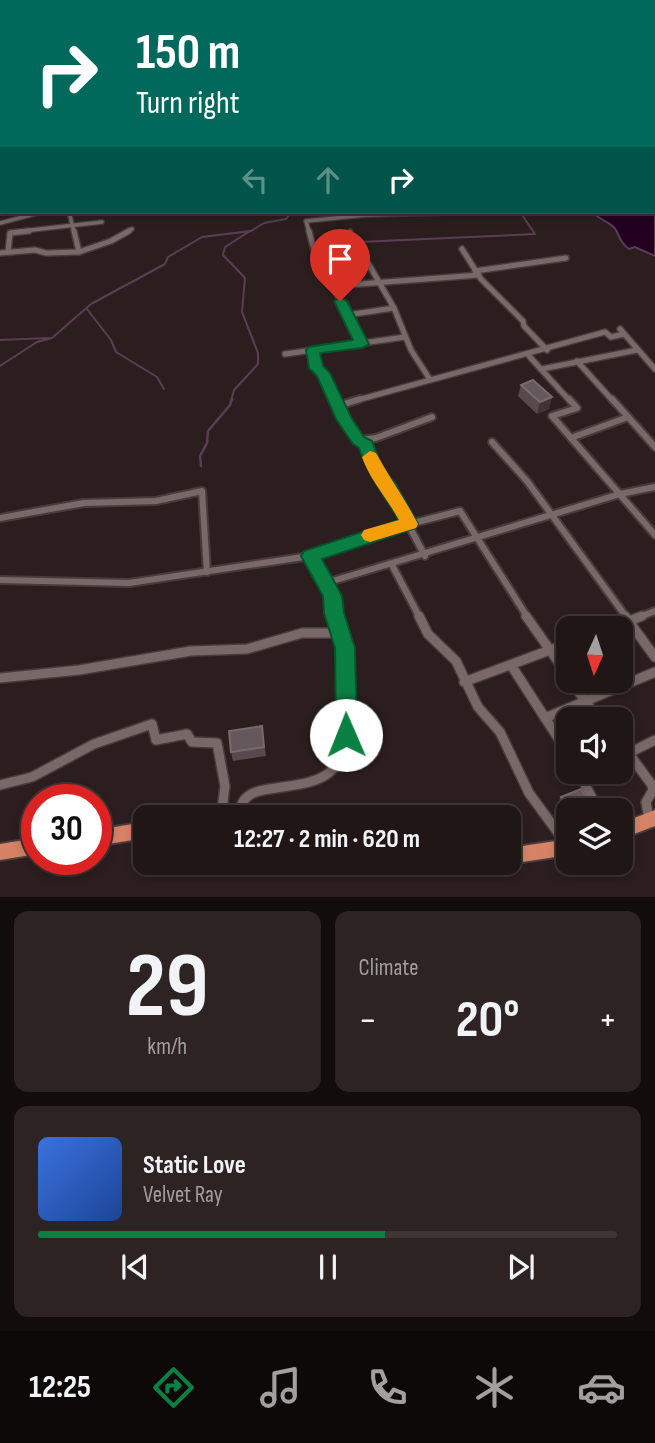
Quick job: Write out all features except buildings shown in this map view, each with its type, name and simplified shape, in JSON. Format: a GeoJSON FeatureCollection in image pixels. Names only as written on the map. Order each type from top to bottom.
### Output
{"type":"FeatureCollection","features":[{"type":"Feature","properties":{"kind":"highway"},"geometry":{"type":"LineString","coordinates":[[633,826],[652,819]]}},
{"type":"Feature","properties":{"kind":"highway"},"geometry":{"type":"LineString","coordinates":[[112,835],[133,832]]}},
{"type":"Feature","properties":{"kind":"highway"},"geometry":{"type":"LineString","coordinates":[[0,852],[21,849]]}},
{"type":"Feature","properties":{"kind":"highway"},"geometry":{"type":"LineString","coordinates":[[521,854],[556,849]]}},
{"type":"Feature","properties":{"kind":"street"},"geometry":{"type":"LineString","coordinates":[[0,223],[37,214]]}},
{"type":"Feature","properties":{"kind":"street"},"geometry":{"type":"LineString","coordinates":[[70,214],[75,225],[79,252]]}},
{"type":"Feature","properties":{"kind":"street"},"geometry":{"type":"LineString","coordinates":[[362,344],[333,286],[317,262],[306,221],[406,214]]}},
{"type":"Feature","properties":{"kind":"street"},"geometry":{"type":"LineString","coordinates":[[8,253],[10,233],[102,222]]}},
{"type":"Feature","properties":{"kind":"street"},"geometry":{"type":"LineString","coordinates":[[0,253],[35,250],[46,253],[79,252],[111,241],[132,229]]}},
{"type":"Feature","properties":{"kind":"street"},"geometry":{"type":"LineString","coordinates":[[350,232],[394,308],[405,337],[429,378]]}},
{"type":"Feature","properties":{"kind":"street"},"geometry":{"type":"LineString","coordinates":[[462,248],[468,263],[547,350]]}},
{"type":"Feature","properties":{"kind":"street"},"geometry":{"type":"LineString","coordinates":[[333,286],[477,273],[566,258]]}},
{"type":"Feature","properties":{"kind":"street"},"geometry":{"type":"LineString","coordinates":[[347,315],[394,308]]}},
{"type":"Feature","properties":{"kind":"street"},"geometry":{"type":"LineString","coordinates":[[338,406],[429,378],[529,356],[605,332],[611,337],[622,331],[655,369]]}},
{"type":"Feature","properties":{"kind":"street"},"geometry":{"type":"LineString","coordinates":[[285,354],[405,337]]}},
{"type":"Feature","properties":{"kind":"street"},"geometry":{"type":"LineString","coordinates":[[313,350],[316,368],[323,373],[338,406],[359,440],[366,445],[376,473],[389,488],[425,556]]}},
{"type":"Feature","properties":{"kind":"street"},"geometry":{"type":"LineString","coordinates":[[542,369],[637,350]]}},
{"type":"Feature","properties":{"kind":"street"},"geometry":{"type":"LineString","coordinates":[[529,356],[577,408],[552,416],[655,534]]}},
{"type":"Feature","properties":{"kind":"street"},"geometry":{"type":"LineString","coordinates":[[577,361],[655,447]]}},
{"type":"Feature","properties":{"kind":"street"},"geometry":{"type":"LineString","coordinates":[[359,440],[376,438],[432,417]]}},
{"type":"Feature","properties":{"kind":"street"},"geometry":{"type":"LineString","coordinates":[[570,438],[628,417]]}},
{"type":"Feature","properties":{"kind":"street"},"geometry":{"type":"LineString","coordinates":[[492,442],[527,481],[625,616]]}},
{"type":"Feature","properties":{"kind":"street"},"geometry":{"type":"LineString","coordinates":[[326,583],[425,556],[620,494],[655,488]]}},
{"type":"Feature","properties":{"kind":"street"},"geometry":{"type":"LineString","coordinates":[[0,519],[85,503],[156,501],[202,491],[207,572]]}},
{"type":"Feature","properties":{"kind":"street"},"geometry":{"type":"LineString","coordinates":[[0,580],[129,583],[207,572],[310,556],[460,511],[515,600],[556,657]]}},
{"type":"Feature","properties":{"kind":"street"},"geometry":{"type":"LineString","coordinates":[[241,805],[248,795],[260,790],[280,789],[331,772],[337,766],[346,735],[345,648],[333,596],[310,556]]}},
{"type":"Feature","properties":{"kind":"street"},"geometry":{"type":"LineString","coordinates":[[392,565],[428,634],[456,662],[478,707],[500,732],[529,793],[556,829]]}},
{"type":"Feature","properties":{"kind":"street"},"geometry":{"type":"LineString","coordinates":[[634,619],[655,611]]}},
{"type":"Feature","properties":{"kind":"street"},"geometry":{"type":"LineString","coordinates":[[634,628],[655,657]]}},
{"type":"Feature","properties":{"kind":"street"},"geometry":{"type":"LineString","coordinates":[[0,678],[79,670],[191,652],[247,649],[302,634],[340,633]]}},
{"type":"Feature","properties":{"kind":"street"},"geometry":{"type":"LineString","coordinates":[[464,682],[556,647]]}},
{"type":"Feature","properties":{"kind":"street"},"geometry":{"type":"LineString","coordinates":[[511,665],[556,735]]}},
{"type":"Feature","properties":{"kind":"street"},"geometry":{"type":"LineString","coordinates":[[545,718],[655,672]]}},
{"type":"Feature","properties":{"kind":"street"},"geometry":{"type":"LineString","coordinates":[[579,693],[589,707]]}},
{"type":"Feature","properties":{"kind":"street"},"geometry":{"type":"LineString","coordinates":[[0,785],[32,777],[94,744],[152,724],[156,740],[187,734],[192,742],[217,743],[225,786],[223,805]]}},
{"type":"Feature","properties":{"kind":"street"},"geometry":{"type":"LineString","coordinates":[[633,751],[655,740]]}},
{"type":"Feature","properties":{"kind":"street"},"geometry":{"type":"LineString","coordinates":[[633,759],[652,785],[653,790],[646,802],[652,819]]}},
{"type":"Feature","properties":{"kind":"shaded area"},"geometry":{"type":"Polygon","coordinates":[[[595,214],[655,214],[655,256],[635,247],[629,249],[614,227],[595,214]]]}},
{"type":"Feature","properties":{"kind":"waterway"},"geometry":{"type":"LineString","coordinates":[[250,231],[264,223],[286,219],[288,214]]}},
{"type":"Feature","properties":{"kind":"waterway"},"geometry":{"type":"LineString","coordinates":[[359,242],[535,234],[521,214]]}},
{"type":"Feature","properties":{"kind":"waterway"},"geometry":{"type":"LineString","coordinates":[[0,366],[37,342],[52,338],[91,304],[165,264],[168,257],[202,237],[250,231]]}},
{"type":"Feature","properties":{"kind":"waterway"},"geometry":{"type":"LineString","coordinates":[[231,401],[234,390],[258,364],[258,353],[242,312],[245,278],[223,255],[225,247],[250,231]]}},
{"type":"Feature","properties":{"kind":"waterway"},"geometry":{"type":"LineString","coordinates":[[87,309],[111,340],[116,352],[157,377],[164,389]]}},
{"type":"Feature","properties":{"kind":"waterway"},"geometry":{"type":"LineString","coordinates":[[0,340],[49,338]]}},
{"type":"Feature","properties":{"kind":"waterway"},"geometry":{"type":"LineString","coordinates":[[201,466],[200,456],[207,443],[208,431],[232,399]]}},
{"type":"Feature","properties":{"kind":"slow traffic"},"geometry":{"type":"LineString","coordinates":[[370,457],[376,473],[389,488],[410,524],[370,535]]}},
{"type":"Feature","properties":{"kind":"route"},"geometry":{"type":"LineString","coordinates":[[340,301],[362,344],[313,350],[316,368],[323,373],[344,419],[359,440],[366,445],[376,473],[389,488],[410,524],[310,556],[333,596],[334,613],[345,648],[346,735]]}}]}
